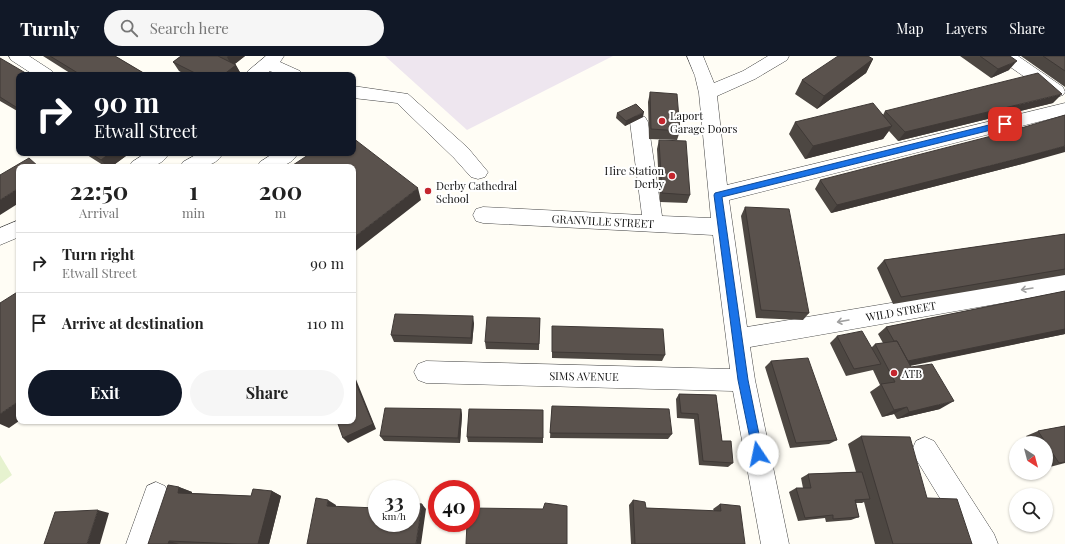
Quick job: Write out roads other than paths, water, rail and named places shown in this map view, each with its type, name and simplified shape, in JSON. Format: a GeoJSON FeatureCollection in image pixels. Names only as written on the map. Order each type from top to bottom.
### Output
{"type":"FeatureCollection","features":[{"type":"Feature","properties":{"kind":"street"},"geometry":{"type":"LineString","coordinates":[[16,56],[41,72]]}},
{"type":"Feature","properties":{"kind":"street"},"geometry":{"type":"LineString","coordinates":[[708,93],[748,75],[781,56]]}},
{"type":"Feature","properties":{"kind":"street"},"geometry":{"type":"LineString","coordinates":[[1006,56],[1065,97]]}},
{"type":"Feature","properties":{"kind":"street"},"geometry":{"type":"LineString","coordinates":[[258,72],[272,60],[290,72]]}},
{"type":"Feature","properties":{"kind":"street"},"geometry":{"type":"LineString","coordinates":[[698,63],[708,93],[718,195],[743,380],[775,544]]}},
{"type":"Feature","properties":{"kind":"street"},"geometry":{"type":"LineString","coordinates":[[356,97],[402,98],[461,152],[478,172]]}},
{"type":"Feature","properties":{"kind":"street"},"geometry":{"type":"LineString","coordinates":[[718,195],[1065,109]]}},
{"type":"Feature","properties":{"kind":"street"},"geometry":{"type":"LineString","coordinates":[[639,122],[653,223]]}},
{"type":"Feature","properties":{"kind":"street"},"geometry":{"type":"LineString","coordinates":[[144,164],[156,156]]}},
{"type":"Feature","properties":{"kind":"street"},"geometry":{"type":"LineString","coordinates":[[195,164],[209,156]]}},
{"type":"Feature","properties":{"kind":"street"},"geometry":{"type":"LineString","coordinates":[[272,164],[284,156]]}},
{"type":"Feature","properties":{"kind":"street","name":"GRANVILLE STREET"},"geometry":{"type":"LineString","coordinates":[[483,215],[723,227]]}},
{"type":"Feature","properties":{"kind":"street"},"geometry":{"type":"LineString","coordinates":[[0,237],[16,229]]}},
{"type":"Feature","properties":{"kind":"street","name":"WILD STREET"},"geometry":{"type":"LineString","coordinates":[[738,339],[1065,283]]}},
{"type":"Feature","properties":{"kind":"street","name":"SIMS AVENUE"},"geometry":{"type":"LineString","coordinates":[[426,372],[743,380]]}},
{"type":"Feature","properties":{"kind":"street"},"geometry":{"type":"LineString","coordinates":[[926,450],[984,544]]}},
{"type":"Feature","properties":{"kind":"street"},"geometry":{"type":"LineString","coordinates":[[140,544],[156,495]]}},
{"type":"Feature","properties":{"kind":"place","name":"Laport Garage Doors"},"geometry":{"type":"Point","coordinates":[662,121]}},
{"type":"Feature","properties":{"kind":"place","name":"Hire Station Derby"},"geometry":{"type":"Point","coordinates":[672,176]}},
{"type":"Feature","properties":{"kind":"place","name":"Derby Cathedral School"},"geometry":{"type":"Point","coordinates":[428,191]}},
{"type":"Feature","properties":{"kind":"place","name":"ATB"},"geometry":{"type":"Point","coordinates":[894,373]}}]}
